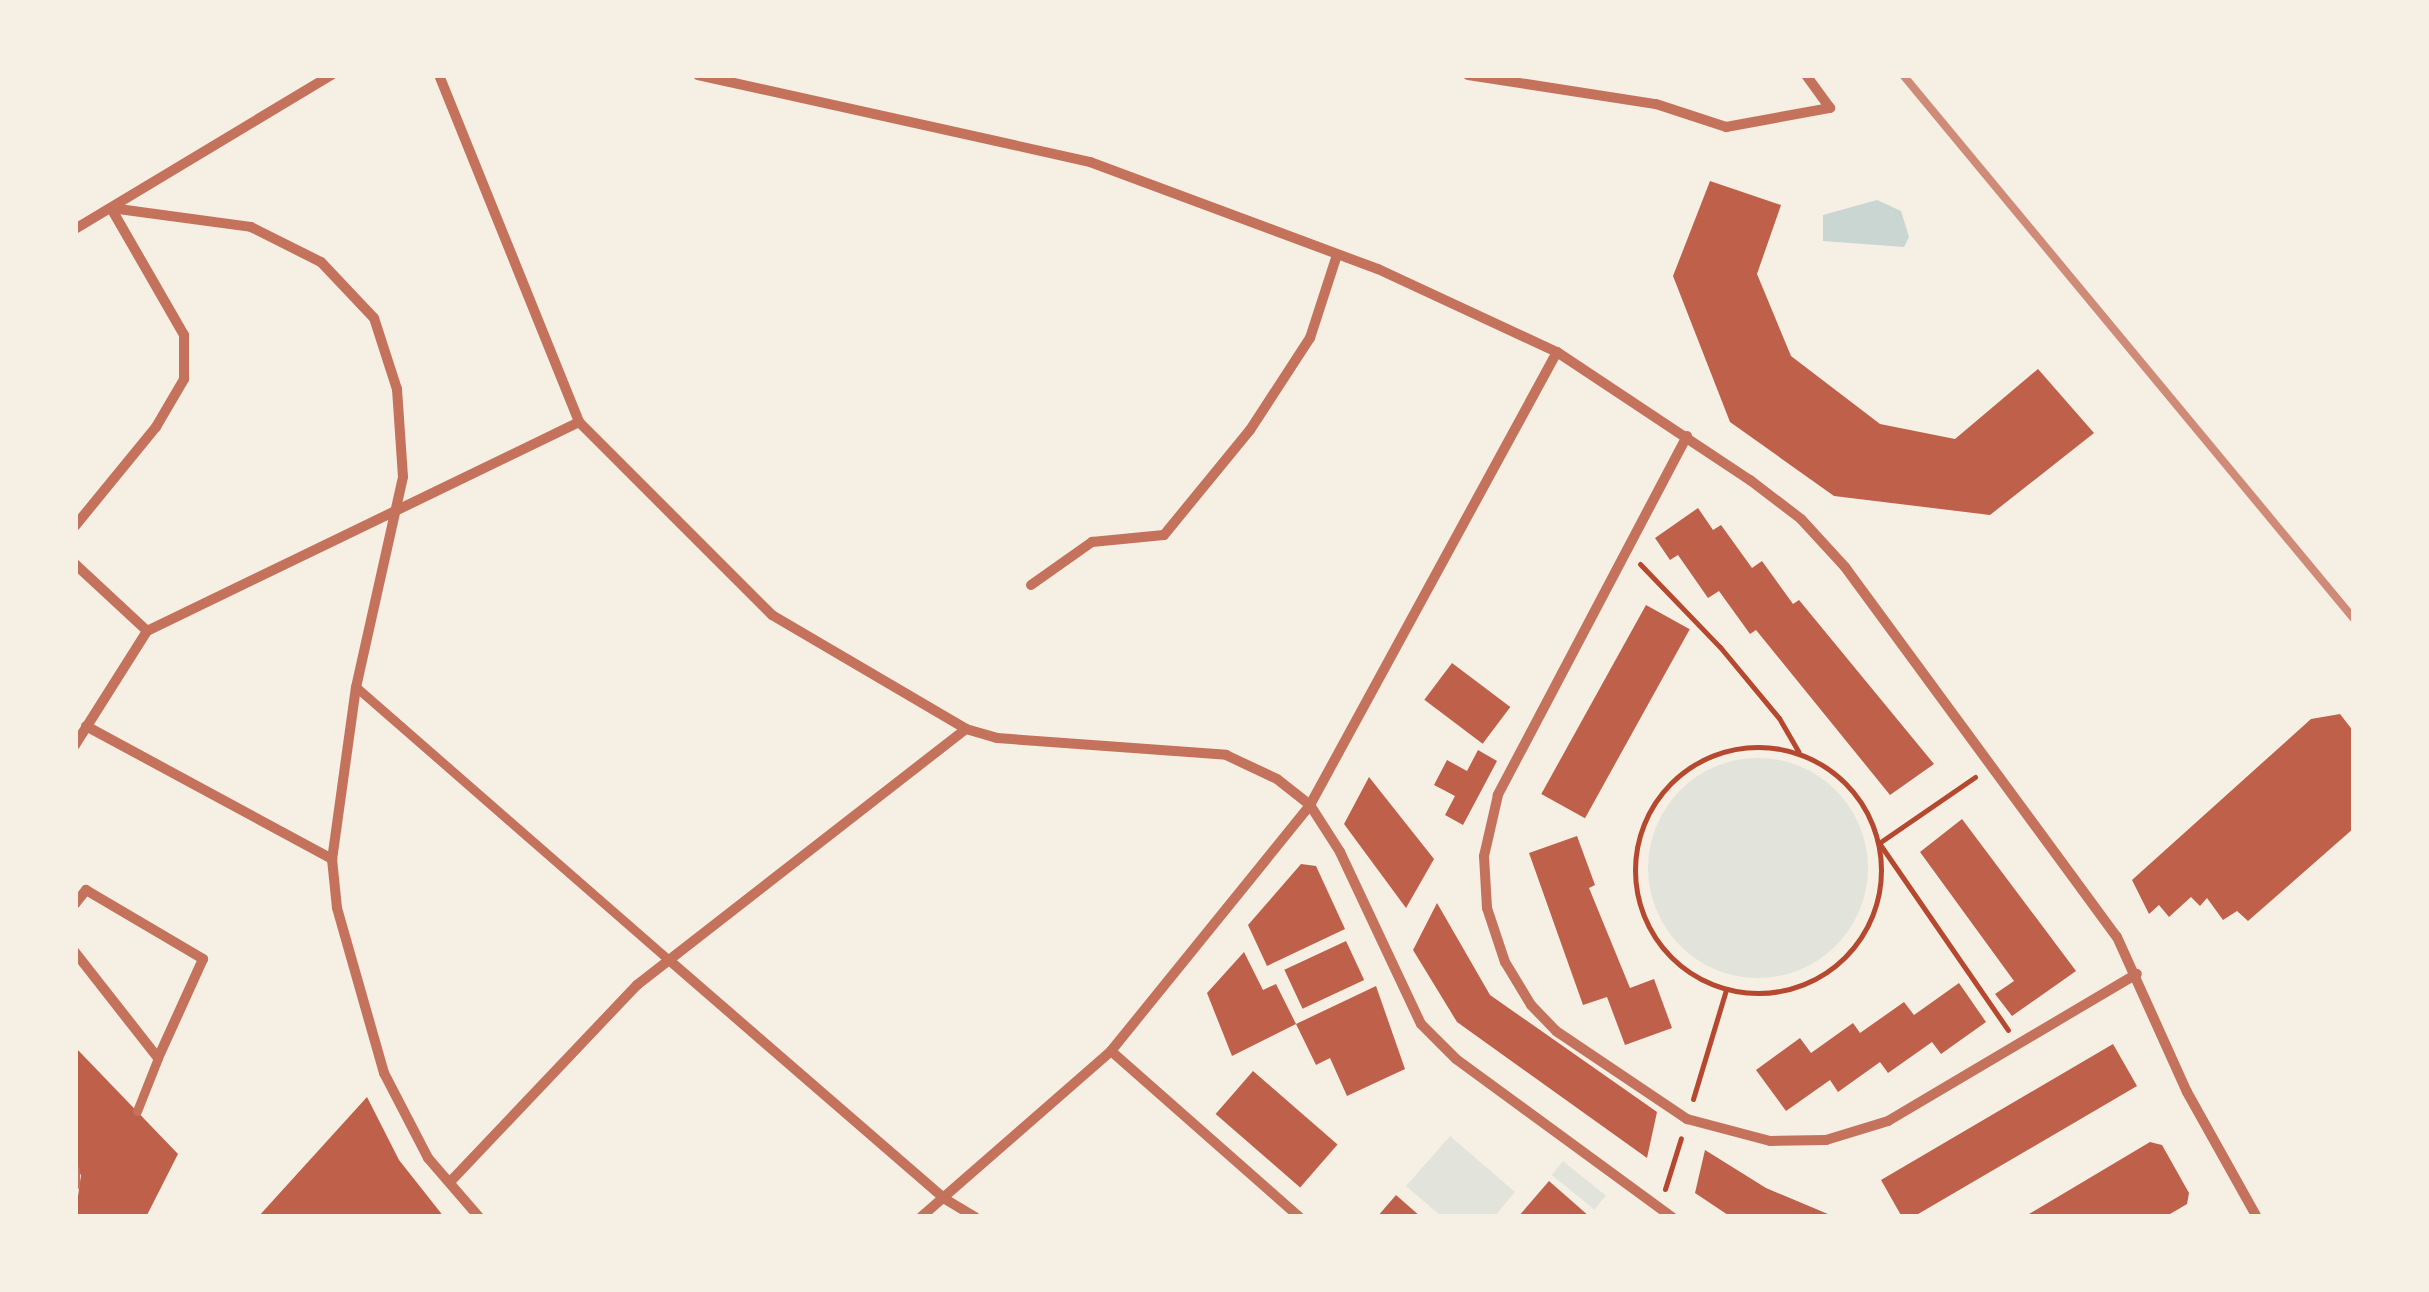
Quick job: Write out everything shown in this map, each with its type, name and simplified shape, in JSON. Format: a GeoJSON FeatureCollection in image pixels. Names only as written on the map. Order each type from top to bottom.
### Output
{"type":"FeatureCollection","features":[{"type":"Feature","properties":{"kind":"street"},"geometry":{"type":"LineString","coordinates":[[75,229],[331,75]]}},
{"type":"Feature","properties":{"kind":"street"},"geometry":{"type":"LineString","coordinates":[[439,75],[579,422],[772,615],[966,729],[997,738],[1226,755],[1278,778],[1310,805],[1340,852],[1421,1024],[1456,1059],[1659,1212],[1672,1217]]}},
{"type":"Feature","properties":{"kind":"street"},"geometry":{"type":"LineString","coordinates":[[698,75],[1090,162],[1337,256],[1557,352],[1687,436],[1812,531],[1992,766],[2137,974],[2186,1092],[2258,1217]]}},
{"type":"Feature","properties":{"kind":"street"},"geometry":{"type":"LineString","coordinates":[[1474,76],[1656,104],[1726,127],[1830,108],[1806,75]]}},
{"type":"Feature","properties":{"kind":"street"},"geometry":{"type":"LineString","coordinates":[[111,208],[251,227],[321,262],[374,318],[397,388],[403,477],[356,687],[332,859],[337,908],[366,1027],[415,1136],[479,1217]]}},
{"type":"Feature","properties":{"kind":"street"},"geometry":{"type":"LineString","coordinates":[[75,526],[156,427],[184,380],[184,335],[111,208]]}},
{"type":"Feature","properties":{"kind":"street"},"geometry":{"type":"LineString","coordinates":[[1031,586],[1092,542],[1164,535],[1250,430],[1310,338],[1337,256]]}},
{"type":"Feature","properties":{"kind":"street"},"geometry":{"type":"LineString","coordinates":[[922,1217],[1112,1051],[1310,805],[1557,352]]}},
{"type":"Feature","properties":{"kind":"street"},"geometry":{"type":"LineString","coordinates":[[75,745],[147,631],[189,606],[394,517],[579,422]]}},
{"type":"Feature","properties":{"kind":"street"},"geometry":{"type":"LineString","coordinates":[[1687,436],[1498,795],[1484,856],[1487,908],[1505,962],[1556,1031],[1688,1118],[1770,1141],[1826,1140],[1888,1122],[2137,974]]}},
{"type":"Feature","properties":{"kind":"street"},"geometry":{"type":"LineString","coordinates":[[75,564],[147,631]]}},
{"type":"Feature","properties":{"kind":"street"},"geometry":{"type":"LineString","coordinates":[[356,687],[945,1198],[975,1217]]}},
{"type":"Feature","properties":{"kind":"street"},"geometry":{"type":"LineString","coordinates":[[86,726],[332,859]]}},
{"type":"Feature","properties":{"kind":"street"},"geometry":{"type":"LineString","coordinates":[[450,1182],[612,1008],[966,729]]}},
{"type":"Feature","properties":{"kind":"street"},"geometry":{"type":"LineString","coordinates":[[75,904],[86,890],[204,959],[136,1111]]}},
{"type":"Feature","properties":{"kind":"street"},"geometry":{"type":"LineString","coordinates":[[75,952],[158,1058]]}},
{"type":"Feature","properties":{"kind":"street"},"geometry":{"type":"LineString","coordinates":[[1112,1051],[1299,1217]]}},
{"type":"Feature","properties":{"kind":"street"},"geometry":{"type":"LineString","coordinates":[[75,1170],[75,1184]]}},
{"type":"Feature","properties":{"kind":"path"},"geometry":{"type":"LineString","coordinates":[[1627,550],[1720,647],[1780,718],[1798,752]]}},
{"type":"Feature","properties":{"kind":"path"},"geometry":{"type":"LineString","coordinates":[[1879,842],[1880,893],[1860,940],[1844,959],[1801,986],[1751,994],[1726,989],[1682,967],[1650,930],[1635,882],[1640,833],[1664,790],[1702,759],[1750,746],[1798,752],[1847,784],[1879,842],[1991,1007]]}},
{"type":"Feature","properties":{"kind":"path"},"geometry":{"type":"LineString","coordinates":[[1879,842],[1992,766]]}},
{"type":"Feature","properties":{"kind":"path"},"geometry":{"type":"LineString","coordinates":[[1659,1212],[1726,989]]}},
{"type":"Feature","properties":{"kind":"shaded area"},"geometry":{"type":"Polygon","coordinates":[[[1877,200],[1901,211],[1909,237],[1904,247],[1823,241],[1823,215],[1877,200]]]}},
{"type":"Feature","properties":{"kind":"shaded area"},"geometry":{"type":"Polygon","coordinates":[[[1758,758],[1800,766],[1836,790],[1860,826],[1868,868],[1860,910],[1836,946],[1800,970],[1758,978],[1716,970],[1680,946],[1656,910],[1648,868],[1656,826],[1680,790],[1716,766],[1758,758]]]}},
{"type":"Feature","properties":{"kind":"shaded area"},"geometry":{"type":"Polygon","coordinates":[[[1450,1136],[1515,1192],[1494,1217],[1442,1217],[1406,1186],[1450,1136]]]}},
{"type":"Feature","properties":{"kind":"shaded area"},"geometry":{"type":"Polygon","coordinates":[[[1563,1161],[1606,1196],[1594,1210],[1552,1175],[1563,1161]]]}},
{"type":"Feature","properties":{"kind":"building"},"geometry":{"type":"Polygon","coordinates":[[[1710,181],[1781,205],[1757,274],[1791,356],[1880,424],[1955,439],[2038,369],[2094,433],[1990,515],[1834,496],[1730,422],[1673,276],[1710,181]]]}},
{"type":"Feature","properties":{"kind":"building"},"geometry":{"type":"Polygon","coordinates":[[[1698,508],[1713,530],[1721,525],[1752,568],[1762,561],[1793,604],[1799,600],[1934,764],[1890,795],[1756,630],[1750,634],[1719,591],[1708,598],[1678,555],[1670,560],[1655,538],[1698,508]]]}},
{"type":"Feature","properties":{"kind":"building"},"geometry":{"type":"Polygon","coordinates":[[[1646,605],[1690,629],[1585,818],[1541,794],[1646,605]]]}},
{"type":"Feature","properties":{"kind":"building"},"geometry":{"type":"Polygon","coordinates":[[[1452,663],[1510,707],[1483,744],[1424,700],[1452,663]]]}},
{"type":"Feature","properties":{"kind":"building"},"geometry":{"type":"Polygon","coordinates":[[[2340,714],[2354,732],[2354,828],[2248,921],[2237,911],[2223,920],[2207,898],[2200,906],[2191,897],[2169,917],[2159,905],[2149,914],[2132,880],[2311,719],[2340,714]]]}},
{"type":"Feature","properties":{"kind":"building"},"geometry":{"type":"Polygon","coordinates":[[[1478,750],[1497,761],[1463,825],[1445,815],[1455,796],[1434,785],[1447,760],[1467,771],[1478,750]]]}},
{"type":"Feature","properties":{"kind":"building"},"geometry":{"type":"Polygon","coordinates":[[[1369,777],[1434,859],[1406,908],[1344,824],[1369,777]]]}},
{"type":"Feature","properties":{"kind":"building"},"geometry":{"type":"Polygon","coordinates":[[[1962,819],[2076,971],[2012,1016],[1995,994],[2014,981],[1920,852],[1962,819]]]}},
{"type":"Feature","properties":{"kind":"building"},"geometry":{"type":"Polygon","coordinates":[[[1577,836],[1595,885],[1589,888],[1630,988],[1654,979],[1672,1028],[1625,1045],[1607,997],[1583,1005],[1529,853],[1577,836]]]}},
{"type":"Feature","properties":{"kind":"building"},"geometry":{"type":"Polygon","coordinates":[[[1301,864],[1316,866],[1345,929],[1267,966],[1248,925],[1301,864]]]}},
{"type":"Feature","properties":{"kind":"building"},"geometry":{"type":"Polygon","coordinates":[[[1437,903],[1490,995],[1657,1112],[1647,1158],[1457,1022],[1413,950],[1437,903]]]}},
{"type":"Feature","properties":{"kind":"building"},"geometry":{"type":"Polygon","coordinates":[[[1346,941],[1364,980],[1303,1009],[1284,970],[1346,941]]]}},
{"type":"Feature","properties":{"kind":"building"},"geometry":{"type":"Polygon","coordinates":[[[1244,952],[1263,990],[1276,984],[1296,1024],[1232,1056],[1207,993],[1244,952]]]}},
{"type":"Feature","properties":{"kind":"building"},"geometry":{"type":"Polygon","coordinates":[[[1959,983],[1986,1022],[1941,1054],[1932,1042],[1888,1073],[1880,1062],[1838,1092],[1830,1080],[1786,1111],[1756,1070],[1800,1038],[1811,1053],[1853,1023],[1860,1033],[1904,1002],[1914,1015],[1959,983]]]}},
{"type":"Feature","properties":{"kind":"building"},"geometry":{"type":"Polygon","coordinates":[[[1376,986],[1405,1069],[1347,1096],[1330,1058],[1316,1065],[1296,1024],[1376,986]]]}},
{"type":"Feature","properties":{"kind":"building"},"geometry":{"type":"Polygon","coordinates":[[[2113,1044],[2137,1086],[1913,1217],[1902,1217],[1881,1180],[2113,1044]]]}},
{"type":"Feature","properties":{"kind":"building"},"geometry":{"type":"Polygon","coordinates":[[[75,1047],[178,1154],[146,1217],[75,1217],[81,1175],[75,1168],[75,1047]]]}},
{"type":"Feature","properties":{"kind":"building"},"geometry":{"type":"Polygon","coordinates":[[[1253,1071],[1338,1144],[1300,1187],[1216,1114],[1253,1071]]]}},
{"type":"Feature","properties":{"kind":"building"},"geometry":{"type":"Polygon","coordinates":[[[367,1097],[399,1160],[444,1217],[258,1217],[367,1097]]]}},
{"type":"Feature","properties":{"kind":"building"},"geometry":{"type":"Polygon","coordinates":[[[2150,1142],[2162,1145],[2189,1193],[2187,1204],[2165,1217],[2024,1217],[2150,1142]]]}},
{"type":"Feature","properties":{"kind":"building"},"geometry":{"type":"Polygon","coordinates":[[[1705,1150],[1766,1188],[1835,1217],[1731,1217],[1695,1193],[1705,1150]]]}},
{"type":"Feature","properties":{"kind":"building"},"geometry":{"type":"Polygon","coordinates":[[[1549,1181],[1590,1217],[1518,1217],[1549,1181]]]}},
{"type":"Feature","properties":{"kind":"building"},"geometry":{"type":"Polygon","coordinates":[[[1396,1195],[1421,1217],[1377,1217],[1396,1195]]]}},
{"type":"Feature","properties":{"kind":"railway"},"geometry":{"type":"LineString","coordinates":[[1903,75],[2354,619]]}}]}
